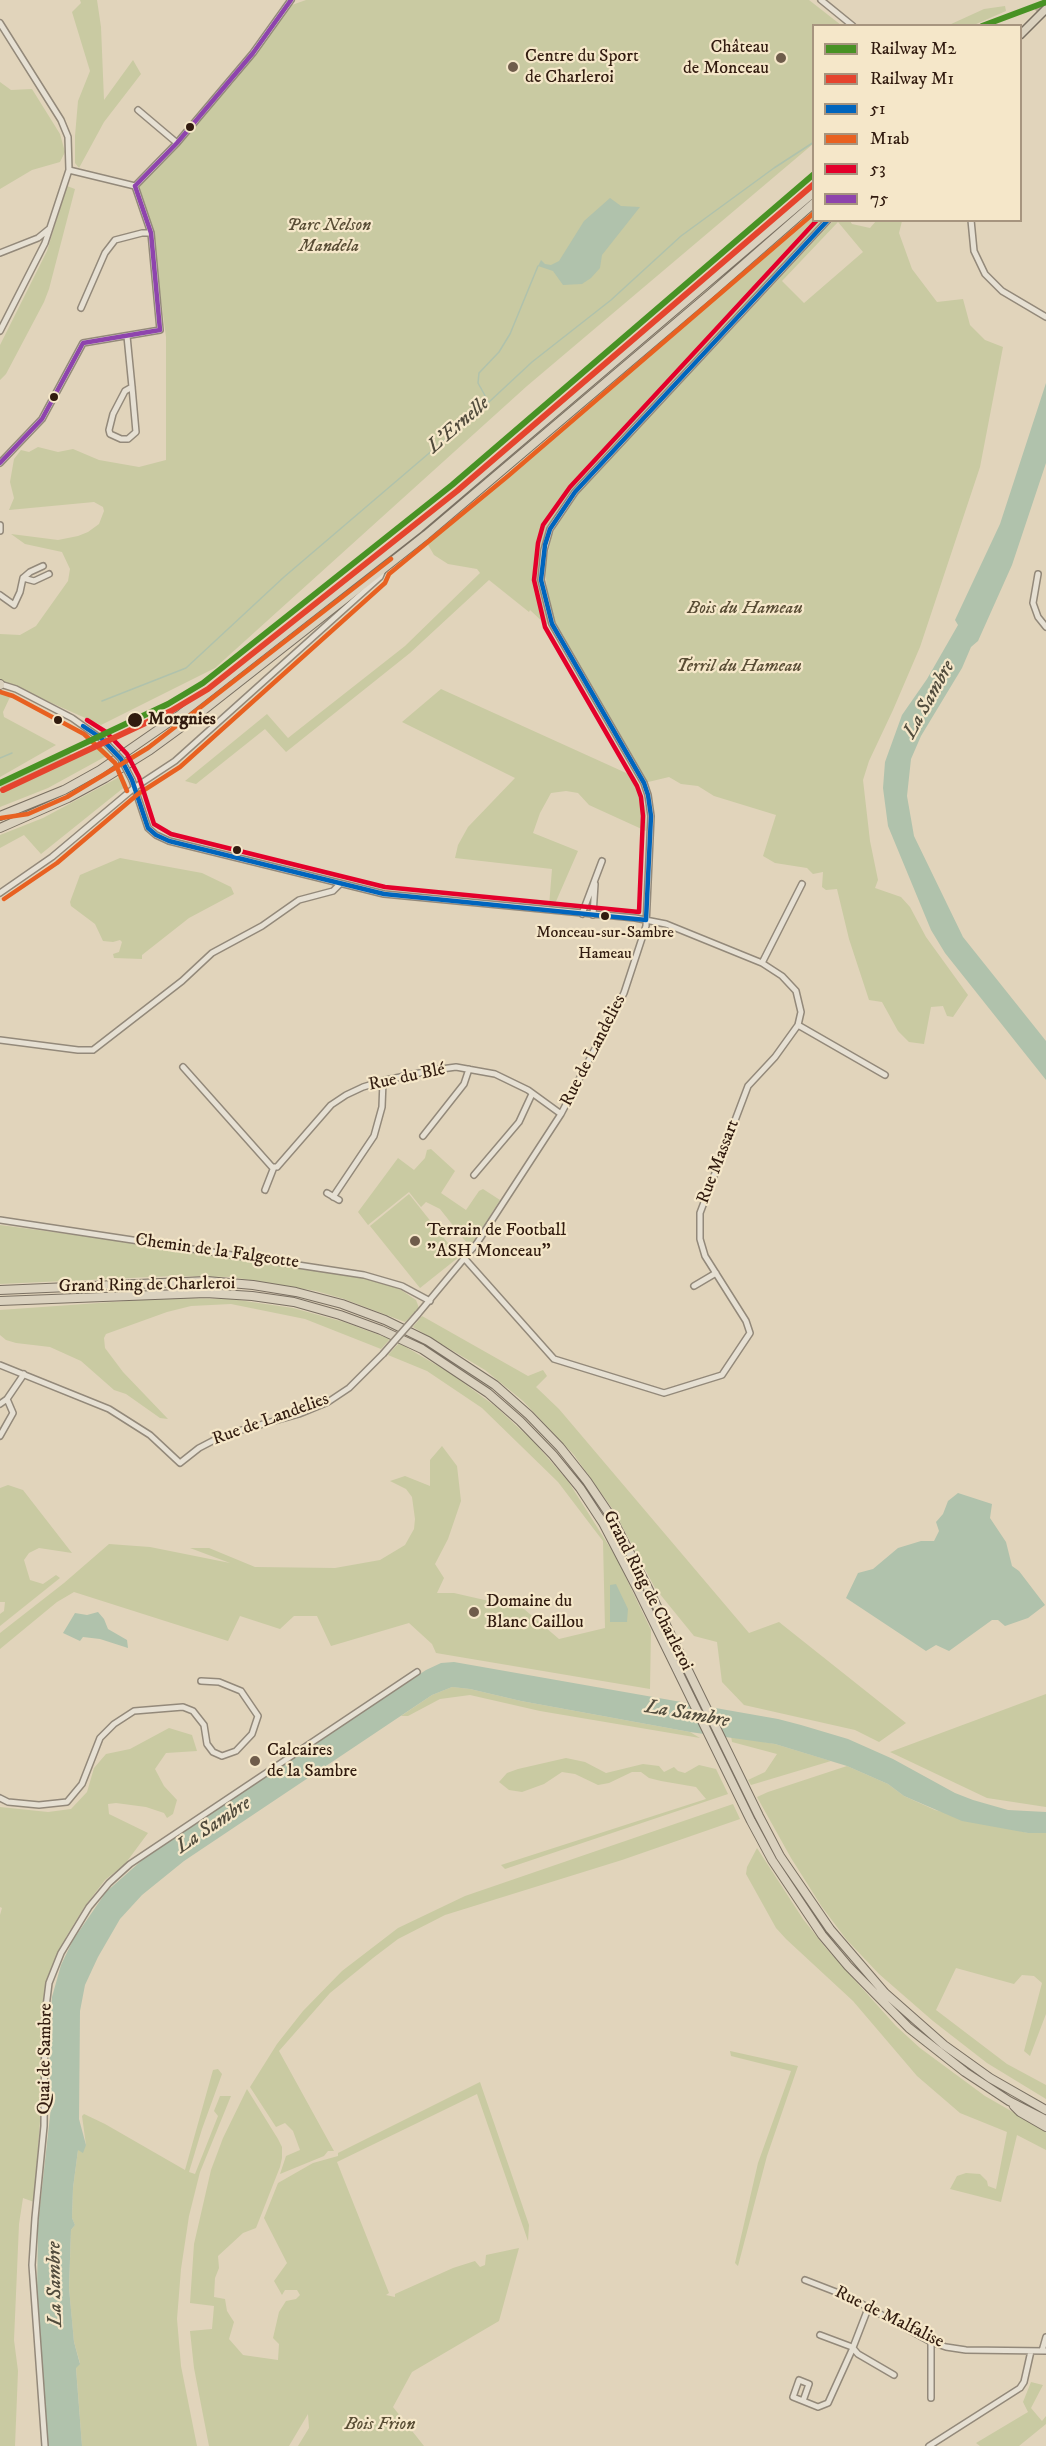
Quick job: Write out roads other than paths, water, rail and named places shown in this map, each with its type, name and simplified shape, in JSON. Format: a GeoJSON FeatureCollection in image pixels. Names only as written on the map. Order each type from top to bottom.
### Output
{"type":"FeatureCollection","features":[{"type":"Feature","properties":{"kind":"highway"},"geometry":{"type":"LineString","coordinates":[[0,816],[64,790],[144,742],[377,561],[496,463],[812,193]]}},
{"type":"Feature","properties":{"kind":"highway"},"geometry":{"type":"LineString","coordinates":[[0,828],[68,798],[150,750],[383,569],[512,463],[812,204]]}},
{"type":"Feature","properties":{"kind":"highway"},"geometry":{"type":"LineString","coordinates":[[0,811],[12,807],[26,807]]}},
{"type":"Feature","properties":{"kind":"highway","name":"Grand Ring de Charleroi"},"geometry":{"type":"LineString","coordinates":[[0,1290],[207,1281],[296,1292],[342,1304],[385,1320],[428,1341],[495,1386],[529,1415],[560,1447],[612,1518],[780,1856],[830,1929],[885,1993],[944,2044],[970,2064],[1046,2110]]}},
{"type":"Feature","properties":{"kind":"highway","name":"Grand Ring de Charleroi"},"geometry":{"type":"LineString","coordinates":[[0,1301],[160,1293],[252,1296],[294,1302],[381,1330],[422,1349],[488,1393],[520,1421],[553,1455],[580,1488],[603,1523],[772,1860],[822,1935],[879,2000],[940,2053],[1009,2101],[1046,2120]]}},
{"type":"Feature","properties":{"kind":"highway"},"geometry":{"type":"LineString","coordinates":[[1009,2101],[1020,2112],[1046,2127]]}},
{"type":"Feature","properties":{"kind":"main road"},"geometry":{"type":"LineString","coordinates":[[1022,33],[1046,9]]}},
{"type":"Feature","properties":{"kind":"main road"},"geometry":{"type":"LineString","coordinates":[[1022,26],[1036,11]]}},
{"type":"Feature","properties":{"kind":"street"},"geometry":{"type":"LineString","coordinates":[[135,186],[177,143],[253,53],[291,0]]}},
{"type":"Feature","properties":{"kind":"street"},"geometry":{"type":"LineString","coordinates":[[821,0],[851,24]]}},
{"type":"Feature","properties":{"kind":"street"},"geometry":{"type":"LineString","coordinates":[[0,23],[61,120],[68,136],[69,170],[50,228],[0,332]]}},
{"type":"Feature","properties":{"kind":"street"},"geometry":{"type":"LineString","coordinates":[[138,110],[177,143]]}},
{"type":"Feature","properties":{"kind":"street"},"geometry":{"type":"LineString","coordinates":[[69,170],[135,186]]}},
{"type":"Feature","properties":{"kind":"street"},"geometry":{"type":"LineString","coordinates":[[0,463],[42,419],[82,343],[159,330],[151,233],[135,186]]}},
{"type":"Feature","properties":{"kind":"street","name":"Rue de Landelies"},"geometry":{"type":"LineString","coordinates":[[24,1374],[93,1401],[126,1418],[150,1435],[180,1463],[200,1448],[224,1435],[299,1414],[328,1402],[354,1383],[383,1354],[465,1259],[561,1114],[624,993],[646,926],[651,828],[648,795],[644,783],[552,624],[542,588],[543,558],[550,529],[575,492],[826,222]]}},
{"type":"Feature","properties":{"kind":"street"},"geometry":{"type":"LineString","coordinates":[[971,222],[974,251],[985,274],[1002,291],[1046,317]]}},
{"type":"Feature","properties":{"kind":"street"},"geometry":{"type":"LineString","coordinates":[[0,253],[39,238],[50,228]]}},
{"type":"Feature","properties":{"kind":"street"},"geometry":{"type":"LineString","coordinates":[[81,308],[105,253],[115,240],[151,233]]}},
{"type":"Feature","properties":{"kind":"street"},"geometry":{"type":"LineString","coordinates":[[127,336],[132,387],[136,432],[128,439],[121,439],[110,434],[109,429],[113,414],[126,391],[132,387]]}},
{"type":"Feature","properties":{"kind":"street"},"geometry":{"type":"LineString","coordinates":[[0,525],[0,531]]}},
{"type":"Feature","properties":{"kind":"street"},"geometry":{"type":"LineString","coordinates":[[0,596],[14,605],[23,578],[43,566]]}},
{"type":"Feature","properties":{"kind":"street"},"geometry":{"type":"LineString","coordinates":[[0,893],[52,857],[134,788],[175,761],[380,577],[383,569]]}},
{"type":"Feature","properties":{"kind":"street"},"geometry":{"type":"LineString","coordinates":[[23,578],[34,581],[49,574]]}},
{"type":"Feature","properties":{"kind":"street"},"geometry":{"type":"LineString","coordinates":[[1038,574],[1033,603],[1038,617],[1046,627]]}},
{"type":"Feature","properties":{"kind":"street"},"geometry":{"type":"LineString","coordinates":[[0,684],[23,693],[83,726],[113,749],[127,768],[148,828],[156,835],[340,884],[414,898],[646,920],[675,926],[762,963],[782,976],[796,991],[801,1012],[798,1025],[885,1076]]}},
{"type":"Feature","properties":{"kind":"street"},"geometry":{"type":"LineString","coordinates":[[582,914],[602,861]]}},
{"type":"Feature","properties":{"kind":"street"},"geometry":{"type":"LineString","coordinates":[[593,915],[595,880]]}},
{"type":"Feature","properties":{"kind":"street"},"geometry":{"type":"LineString","coordinates":[[0,1040],[93,1050],[182,981],[212,953],[262,926],[299,900],[333,891],[340,884]]}},
{"type":"Feature","properties":{"kind":"street"},"geometry":{"type":"LineString","coordinates":[[762,963],[802,884]]}},
{"type":"Feature","properties":{"kind":"street","name":"Rue Massart"},"geometry":{"type":"LineString","coordinates":[[465,1259],[559,1361],[660,1392],[677,1391],[722,1376],[750,1333],[746,1321],[705,1256],[699,1239],[702,1204],[748,1086],[775,1057],[798,1025]]}},
{"type":"Feature","properties":{"kind":"street"},"geometry":{"type":"LineString","coordinates":[[183,1067],[274,1167]]}},
{"type":"Feature","properties":{"kind":"street","name":"Rue du Blé"},"geometry":{"type":"LineString","coordinates":[[265,1190],[274,1167],[277,1167],[331,1105],[363,1087],[383,1081],[434,1070],[456,1067],[469,1069],[495,1074],[532,1094],[561,1114]]}},
{"type":"Feature","properties":{"kind":"street"},"geometry":{"type":"LineString","coordinates":[[423,1136],[464,1084],[469,1069]]}},
{"type":"Feature","properties":{"kind":"street"},"geometry":{"type":"LineString","coordinates":[[327,1193],[336,1198],[374,1136],[382,1107],[383,1081]]}},
{"type":"Feature","properties":{"kind":"street"},"geometry":{"type":"LineString","coordinates":[[474,1175],[519,1122],[532,1094]]}},
{"type":"Feature","properties":{"kind":"street","name":"Chemin de la Falgeotte"},"geometry":{"type":"LineString","coordinates":[[0,1220],[364,1275],[402,1286],[430,1301]]}},
{"type":"Feature","properties":{"kind":"street"},"geometry":{"type":"LineString","coordinates":[[694,1286],[716,1273]]}},
{"type":"Feature","properties":{"kind":"street"},"geometry":{"type":"LineString","coordinates":[[0,1365],[24,1374],[7,1399],[0,1404]]}},
{"type":"Feature","properties":{"kind":"street"},"geometry":{"type":"LineString","coordinates":[[0,1436],[13,1413],[7,1399]]}},
{"type":"Feature","properties":{"kind":"street","name":"Quai de Sambre"},"geometry":{"type":"LineString","coordinates":[[45,2446],[33,2293],[34,2230],[44,2126],[47,1999],[54,1969],[79,1921],[109,1883],[130,1864],[417,1672]]}},
{"type":"Feature","properties":{"kind":"street"},"geometry":{"type":"LineString","coordinates":[[0,1798],[8,1802],[39,1805],[56,1805],[67,1802],[82,1784],[100,1738],[114,1724],[134,1711],[183,1707],[193,1711],[204,1725],[207,1744],[213,1752],[222,1756],[236,1750],[252,1734],[258,1716],[241,1691],[219,1682],[201,1681]]}},
{"type":"Feature","properties":{"kind":"street","name":"Rue de Malfalise"},"geometry":{"type":"LineString","coordinates":[[805,2280],[869,2306],[931,2342],[955,2349],[1044,2351]]}},
{"type":"Feature","properties":{"kind":"street"},"geometry":{"type":"LineString","coordinates":[[803,2401],[808,2384],[799,2380],[793,2397],[803,2401],[818,2407],[828,2403],[869,2306]]}},
{"type":"Feature","properties":{"kind":"street"},"geometry":{"type":"LineString","coordinates":[[820,2335],[852,2347],[858,2354],[894,2375]]}},
{"type":"Feature","properties":{"kind":"street"},"geometry":{"type":"LineString","coordinates":[[1044,2351],[1046,2337]]}},
{"type":"Feature","properties":{"kind":"street"},"geometry":{"type":"LineString","coordinates":[[931,2342],[931,2397]]}},
{"type":"Feature","properties":{"kind":"street"},"geometry":{"type":"LineString","coordinates":[[929,2446],[1020,2388],[1024,2382],[1031,2351]]}},
{"type":"Feature","properties":{"kind":"water"},"geometry":{"type":"Polygon","coordinates":[[[610,198],[621,206],[640,207],[602,255],[600,268],[591,278],[582,284],[563,285],[553,271],[538,266],[541,260],[551,265],[559,261],[584,221],[610,198]]]}},
{"type":"Feature","properties":{"kind":"water","name":"La Sambre"},"geometry":{"type":"Polygon","coordinates":[[[1046,383],[1046,463],[1012,565],[978,641],[971,647],[962,668],[921,736],[911,759],[907,796],[914,836],[963,937],[1046,1041],[1046,1080],[945,953],[931,930],[888,826],[883,788],[885,762],[902,715],[927,679],[958,625],[955,620],[1000,524],[1046,383]]]}},
{"type":"Feature","properties":{"kind":"water"},"geometry":{"type":"Polygon","coordinates":[[[958,1493],[992,1504],[990,1518],[1006,1542],[1012,1566],[1019,1571],[1045,1605],[1028,1618],[1005,1626],[998,1620],[992,1620],[949,1651],[936,1645],[926,1651],[846,1598],[858,1573],[873,1569],[898,1548],[921,1541],[934,1541],[939,1531],[936,1522],[943,1514],[948,1501],[958,1493]]]}},
{"type":"Feature","properties":{"kind":"water"},"geometry":{"type":"Polygon","coordinates":[[[616,1584],[628,1609],[627,1622],[610,1622],[610,1585],[616,1584]]]}},
{"type":"Feature","properties":{"kind":"water"},"geometry":{"type":"Polygon","coordinates":[[[98,1612],[108,1629],[127,1640],[128,1648],[100,1639],[83,1637],[80,1641],[63,1633],[75,1613],[87,1615],[98,1612]]]}},
{"type":"Feature","properties":{"kind":"water","name":"La Sambre"},"geometry":{"type":"Polygon","coordinates":[[[454,1662],[801,1725],[848,1739],[973,1800],[1008,1810],[1046,1812],[1046,1833],[1028,1833],[962,1821],[904,1796],[888,1784],[847,1766],[775,1744],[690,1732],[521,1701],[470,1689],[452,1687],[432,1695],[184,1861],[142,1895],[120,1919],[98,1957],[85,1985],[80,2011],[79,2119],[86,2145],[83,2153],[78,2150],[73,2188],[72,2218],[75,2225],[71,2230],[69,2288],[74,2342],[80,2364],[76,2368],[82,2446],[48,2446],[37,2297],[38,2224],[51,2107],[49,2044],[52,1997],[61,1965],[73,1940],[106,1892],[149,1854],[426,1670],[441,1663],[454,1662]]]}},
{"type":"Feature","properties":{"kind":"waterway","name":"L'Ernelle"},"geometry":{"type":"LineString","coordinates":[[102,701],[186,668],[284,577],[489,402],[532,362],[611,300],[681,236],[812,143]]}},
{"type":"Feature","properties":{"kind":"waterway"},"geometry":{"type":"LineString","coordinates":[[488,401],[478,383],[479,373],[499,352],[510,334],[538,266]]}},
{"type":"Feature","properties":{"kind":"waterway","name":"L'Ernelle"},"geometry":{"type":"LineString","coordinates":[[0,758],[12,753]]}},
{"type":"Feature","properties":{"kind":"tunnel"},"geometry":{"type":"LineString","coordinates":[[1036,11],[1046,4]]}},
{"type":"Feature","properties":{"kind":"rail line","name":"M2"},"geometry":{"type":"LineString","coordinates":[[987,24],[1046,2]]}},
{"type":"Feature","properties":{"kind":"rail line","name":"M2"},"geometry":{"type":"LineString","coordinates":[[0,783],[168,704],[203,683],[452,485],[812,176]]}},
{"type":"Feature","properties":{"kind":"rail line","name":"M1"},"geometry":{"type":"LineString","coordinates":[[3,790],[171,711],[208,689],[457,491],[812,186]]}},
{"type":"Feature","properties":{"kind":"place","name":"Château de Monceau"},"geometry":{"type":"Point","coordinates":[781,58]}},
{"type":"Feature","properties":{"kind":"place","name":"Centre du Sport de Charleroi"},"geometry":{"type":"Point","coordinates":[513,67]}},
{"type":"Feature","properties":{"kind":"place","name":"Morgnies"},"geometry":{"type":"Point","coordinates":[135,720]}},
{"type":"Feature","properties":{"kind":"place","name":"Monceau-sur-Sambre Hameau"},"geometry":{"type":"Point","coordinates":[605,916]}},
{"type":"Feature","properties":{"kind":"place","name":"Terrain de Football \"ASH Monceau\""},"geometry":{"type":"Point","coordinates":[415,1241]}},
{"type":"Feature","properties":{"kind":"place","name":"Domaine du Blanc Caillou"},"geometry":{"type":"Point","coordinates":[474,1612]}},
{"type":"Feature","properties":{"kind":"place","name":"Calcaires de la Sambre"},"geometry":{"type":"Point","coordinates":[255,1761]}},
{"type":"Feature","properties":{"kind":"park label","name":"Parc Nelson Mandela"},"geometry":{"type":"Point","coordinates":[329,236]}},
{"type":"Feature","properties":{"kind":"park label","name":"Bois du Hameau"},"geometry":{"type":"Point","coordinates":[745,609]}},
{"type":"Feature","properties":{"kind":"park label","name":"Terril du Hameau"},"geometry":{"type":"Point","coordinates":[739,667]}},
{"type":"Feature","properties":{"kind":"park label","name":"Bois Frion"},"geometry":{"type":"Point","coordinates":[380,2425]}}]}
